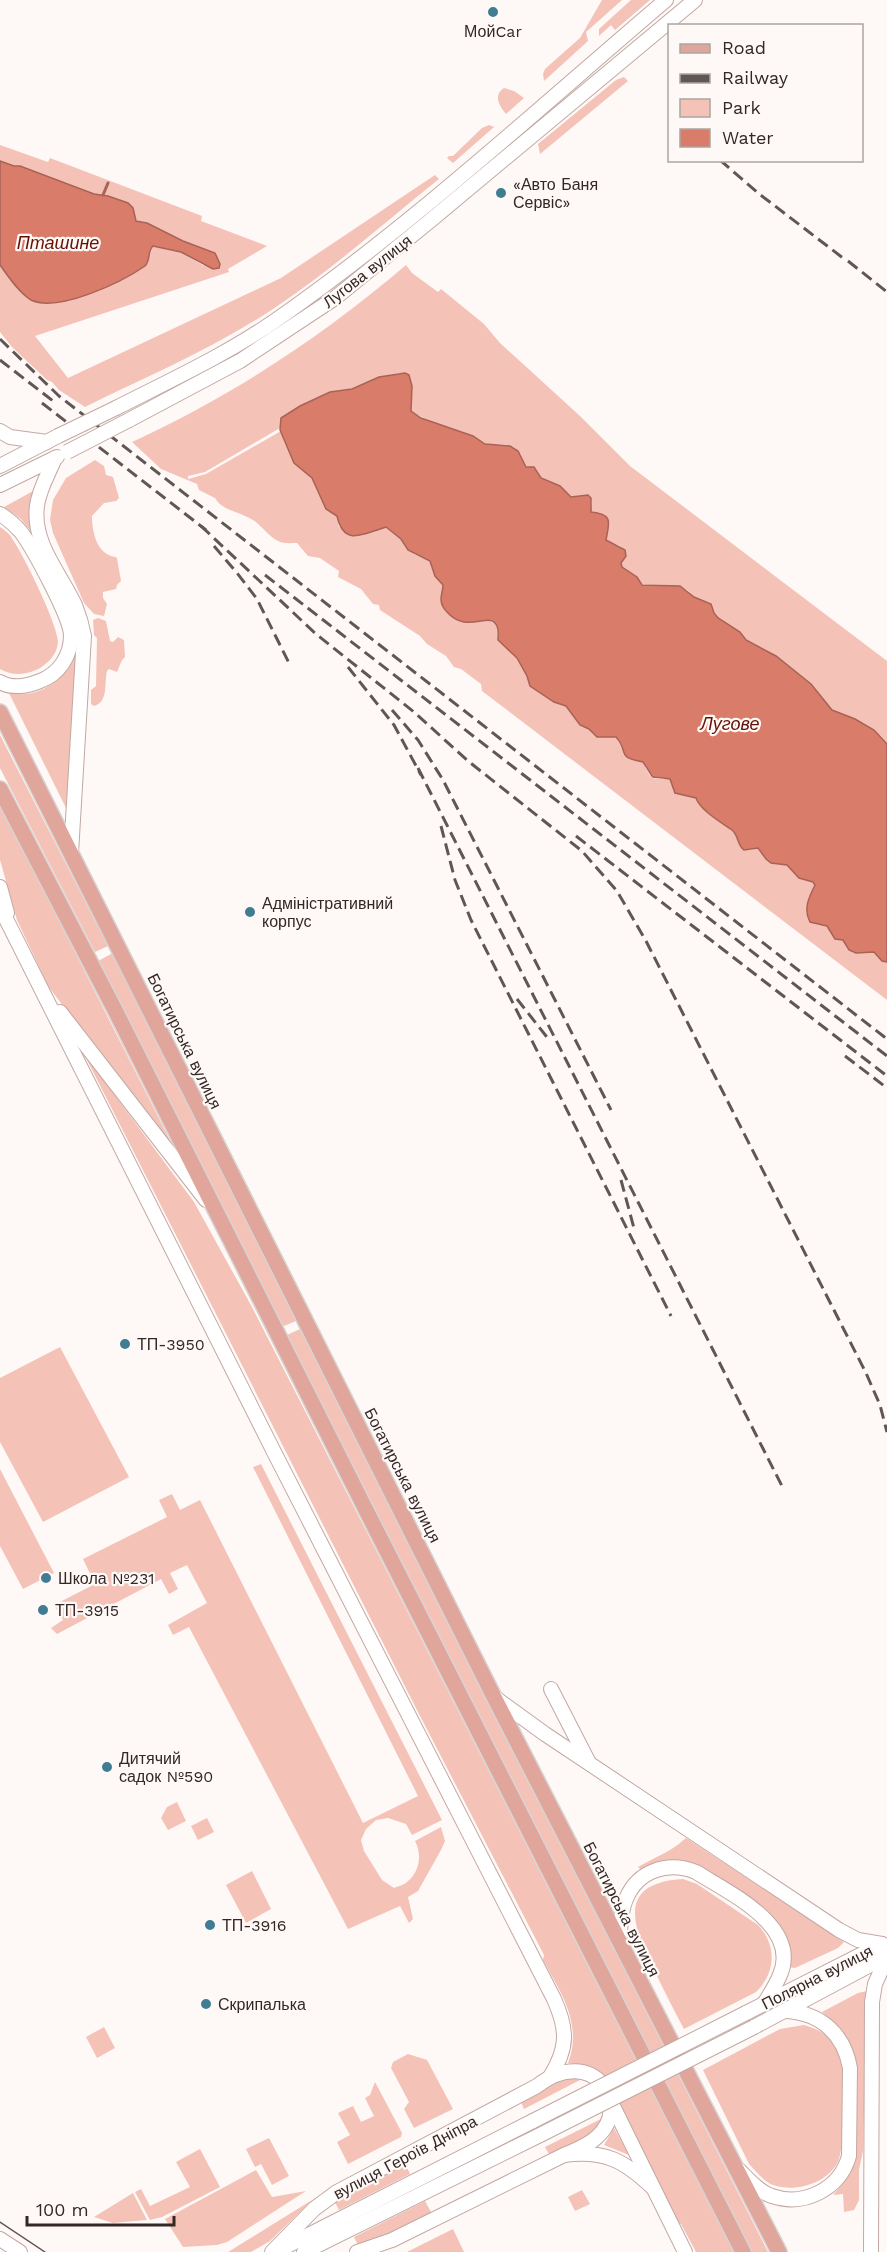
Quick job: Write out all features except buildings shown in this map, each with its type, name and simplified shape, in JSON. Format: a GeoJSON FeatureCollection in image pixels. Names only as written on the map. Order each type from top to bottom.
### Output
{"type":"FeatureCollection","features":[{"type":"Feature","properties":{"kind":"main road","name":"Лугова вулиця"},"geometry":{"type":"LineString","coordinates":[[0,466],[232,348],[278,319],[450,184],[666,0]]}},
{"type":"Feature","properties":{"kind":"main road","name":"Лугова вулиця"},"geometry":{"type":"LineString","coordinates":[[0,485],[240,361],[335,298],[485,176],[694,0]]}},
{"type":"Feature","properties":{"kind":"main road"},"geometry":{"type":"LineString","coordinates":[[0,431],[10,437],[53,439]]}},
{"type":"Feature","properties":{"kind":"main road"},"geometry":{"type":"LineString","coordinates":[[61,455],[37,503],[36,517],[38,534],[77,609],[84,636],[71,853]]}},
{"type":"Feature","properties":{"kind":"main road"},"geometry":{"type":"LineString","coordinates":[[0,514],[20,531],[30,546],[67,619],[71,632],[71,643],[64,661],[58,671],[49,678],[19,686],[0,682]]}},
{"type":"Feature","properties":{"kind":"main road","name":"Богатирська вулиця"},"geometry":{"type":"LineString","coordinates":[[0,712],[494,1697],[779,2252]]}},
{"type":"Feature","properties":{"kind":"main road"},"geometry":{"type":"LineString","coordinates":[[0,789],[122,1023],[214,1211],[743,2252]]}},
{"type":"Feature","properties":{"kind":"main road"},"geometry":{"type":"LineString","coordinates":[[0,887],[12,931]]}},
{"type":"Feature","properties":{"kind":"main road"},"geometry":{"type":"LineString","coordinates":[[0,907],[274,1452],[554,1999],[564,2024],[565,2036],[560,2061],[550,2077]]}},
{"type":"Feature","properties":{"kind":"main road"},"geometry":{"type":"LineString","coordinates":[[40,986],[214,1211]]}},
{"type":"Feature","properties":{"kind":"main road"},"geometry":{"type":"LineString","coordinates":[[551,1689],[589,1763]]}},
{"type":"Feature","properties":{"kind":"main road"},"geometry":{"type":"LineString","coordinates":[[494,1697],[545,1734],[839,1930],[886,1950],[872,2002],[871,2252]]}},
{"type":"Feature","properties":{"kind":"main road"},"geometry":{"type":"LineString","coordinates":[[620,1941],[625,1900],[633,1886],[643,1876],[670,1866],[696,1872],[764,1917],[780,1939],[784,1957],[781,1974],[764,2004]]}},
{"type":"Feature","properties":{"kind":"main road","name":"Полярна вулиця"},"geometry":{"type":"LineString","coordinates":[[532,2121],[764,2004],[886,1950]]}},
{"type":"Feature","properties":{"kind":"main road","name":"Полярна вулиця"},"geometry":{"type":"LineString","coordinates":[[304,2252],[786,2011],[886,1950]]}},
{"type":"Feature","properties":{"kind":"main road"},"geometry":{"type":"LineString","coordinates":[[734,2165],[769,2195],[800,2199],[818,2194],[830,2186],[846,2166],[849,2145],[847,2055],[833,2030],[807,2014],[786,2011]]}},
{"type":"Feature","properties":{"kind":"main road"},"geometry":{"type":"LineString","coordinates":[[550,2077],[572,2071],[583,2071],[592,2074],[601,2082],[685,2252]]}},
{"type":"Feature","properties":{"kind":"main road","name":"вулиця Героїв Дніпра"},"geometry":{"type":"LineString","coordinates":[[273,2252],[314,2209],[337,2192],[528,2091],[550,2077]]}},
{"type":"Feature","properties":{"kind":"main road"},"geometry":{"type":"LineString","coordinates":[[357,2252],[392,2240],[597,2138],[604,2129],[611,2102]]}},
{"type":"Feature","properties":{"kind":"main road","name":"вулиця Героїв Дніпра"},"geometry":{"type":"LineString","coordinates":[[273,2252],[532,2121]]}},
{"type":"Feature","properties":{"kind":"main road"},"geometry":{"type":"LineString","coordinates":[[564,2155],[592,2153],[616,2159],[638,2173],[653,2188]]}},
{"type":"Feature","properties":{"kind":"main road"},"geometry":{"type":"LineString","coordinates":[[0,2239],[20,2252]]}},
{"type":"Feature","properties":{"kind":"green space"},"geometry":{"type":"Polygon","coordinates":[[[602,0],[622,0],[586,32],[588,41],[544,81],[545,69],[580,38],[602,0]]]}},
{"type":"Feature","properties":{"kind":"green space"},"geometry":{"type":"Polygon","coordinates":[[[631,0],[650,0],[615,30],[611,25],[599,36],[599,29],[631,0]]]}},
{"type":"Feature","properties":{"kind":"green space"},"geometry":{"type":"Polygon","coordinates":[[[624,77],[628,81],[540,154],[538,144],[616,80],[624,77]]]}},
{"type":"Feature","properties":{"kind":"green space"},"geometry":{"type":"Polygon","coordinates":[[[504,88],[524,98],[506,114],[499,104],[498,97],[504,88]]]}},
{"type":"Feature","properties":{"kind":"green space"},"geometry":{"type":"Polygon","coordinates":[[[489,125],[494,127],[453,163],[447,158],[453,156],[482,128],[489,125]]]}},
{"type":"Feature","properties":{"kind":"green space"},"geometry":{"type":"Polygon","coordinates":[[[0,145],[48,162],[50,158],[202,216],[201,221],[267,246],[228,269],[229,272],[35,336],[68,378],[281,278],[435,175],[439,179],[329,269],[259,318],[195,354],[85,407],[47,380],[12,347],[0,332],[0,265],[27,297],[44,303],[112,285],[147,264],[153,246],[181,252],[204,266],[201,249],[136,220],[133,208],[128,203],[94,194],[20,166],[0,161],[0,145]]]}},
{"type":"Feature","properties":{"kind":"green space"},"geometry":{"type":"Polygon","coordinates":[[[406,265],[412,273],[438,292],[441,289],[484,324],[500,343],[580,416],[630,466],[887,661],[887,744],[874,730],[832,710],[793,669],[776,656],[749,643],[740,632],[718,618],[711,604],[694,597],[687,590],[667,585],[642,584],[637,577],[622,567],[621,563],[626,556],[620,546],[606,540],[608,532],[590,510],[592,502],[588,495],[571,497],[560,486],[541,478],[536,469],[522,462],[518,452],[511,446],[486,443],[463,432],[425,419],[411,411],[412,386],[400,373],[379,377],[346,391],[330,392],[300,406],[281,418],[280,428],[205,472],[188,476],[188,479],[206,474],[281,431],[294,463],[312,478],[326,508],[337,515],[339,527],[385,527],[401,539],[414,554],[431,562],[433,570],[443,585],[441,602],[454,619],[471,622],[486,619],[497,625],[498,640],[517,658],[530,686],[554,702],[566,706],[580,725],[589,729],[597,737],[616,737],[622,749],[643,762],[650,776],[655,779],[670,779],[675,793],[696,798],[708,813],[731,830],[743,846],[750,850],[758,848],[771,863],[787,865],[799,878],[813,882],[816,924],[827,926],[832,935],[843,940],[849,950],[856,953],[874,952],[882,961],[887,962],[887,1000],[482,691],[481,684],[461,669],[454,667],[446,656],[380,610],[379,605],[373,604],[361,589],[338,577],[339,571],[320,558],[308,556],[297,543],[282,543],[275,539],[256,522],[228,509],[215,498],[199,490],[197,484],[161,469],[132,442],[241,385],[342,316],[406,265]]]}},
{"type":"Feature","properties":{"kind":"green space"},"geometry":{"type":"Polygon","coordinates":[[[95,460],[104,466],[106,475],[113,477],[119,498],[116,501],[104,503],[92,516],[97,543],[104,552],[117,558],[121,581],[116,589],[103,592],[103,598],[107,604],[104,616],[94,614],[84,603],[53,533],[50,520],[53,500],[66,478],[95,460]]]}},
{"type":"Feature","properties":{"kind":"green space"},"geometry":{"type":"Polygon","coordinates":[[[35,490],[33,529],[30,530],[21,519],[4,507],[35,490]]]}},
{"type":"Feature","properties":{"kind":"green space"},"geometry":{"type":"Polygon","coordinates":[[[0,527],[7,532],[18,548],[47,606],[57,633],[58,642],[54,655],[36,670],[22,674],[9,673],[0,669],[0,527]]]}},
{"type":"Feature","properties":{"kind":"green space"},"geometry":{"type":"Polygon","coordinates":[[[98,618],[106,621],[110,641],[113,642],[118,637],[124,640],[125,657],[117,672],[109,669],[107,671],[104,696],[99,704],[94,706],[91,704],[91,690],[96,686],[97,638],[94,635],[93,620],[98,618]]]}},
{"type":"Feature","properties":{"kind":"green space"},"geometry":{"type":"Polygon","coordinates":[[[78,650],[66,808],[9,693],[32,693],[51,685],[66,670],[78,650]]]}},
{"type":"Feature","properties":{"kind":"green space"},"geometry":{"type":"Polygon","coordinates":[[[0,735],[108,946],[95,952],[0,768],[0,735]]]}},
{"type":"Feature","properties":{"kind":"green space"},"geometry":{"type":"Polygon","coordinates":[[[0,804],[179,1158],[48,986],[17,920],[0,860],[0,804]]]}},
{"type":"Feature","properties":{"kind":"green space"},"geometry":{"type":"Polygon","coordinates":[[[113,953],[296,1321],[284,1326],[281,1323],[98,961],[113,953]]]}},
{"type":"Feature","properties":{"kind":"green space"},"geometry":{"type":"Polygon","coordinates":[[[84,1054],[194,1202],[252,1307],[734,2252],[696,2252],[681,2224],[676,2222],[604,2079],[588,2067],[568,2063],[572,2049],[571,2022],[563,1997],[543,1960],[544,1955],[84,1054]]]}},
{"type":"Feature","properties":{"kind":"green space"},"geometry":{"type":"Polygon","coordinates":[[[300,1329],[768,2252],[752,2252],[287,1335],[300,1329]]]}},
{"type":"Feature","properties":{"kind":"green space"},"geometry":{"type":"Polygon","coordinates":[[[60,1347],[129,1477],[43,1522],[0,1442],[0,1378],[60,1347]]]}},
{"type":"Feature","properties":{"kind":"green space"},"geometry":{"type":"Polygon","coordinates":[[[261,1464],[442,1820],[412,1835],[406,1824],[388,1818],[376,1820],[366,1829],[361,1840],[364,1851],[382,1880],[394,1888],[403,1885],[415,1873],[419,1851],[415,1841],[441,1827],[445,1841],[441,1850],[418,1891],[408,1897],[413,1919],[409,1923],[400,1906],[348,1929],[189,1627],[173,1635],[168,1625],[207,1603],[187,1565],[170,1573],[178,1589],[169,1594],[161,1579],[57,1634],[51,1628],[63,1620],[54,1605],[95,1584],[83,1559],[167,1517],[159,1500],[172,1494],[180,1510],[200,1500],[363,1823],[418,1796],[253,1467],[261,1464]]]}},
{"type":"Feature","properties":{"kind":"green space"},"geometry":{"type":"Polygon","coordinates":[[[0,1469],[54,1573],[23,1589],[0,1546],[0,1469]]]}},
{"type":"Feature","properties":{"kind":"green space"},"geometry":{"type":"Polygon","coordinates":[[[177,1802],[186,1821],[168,1830],[161,1818],[167,1807],[177,1802]]]}},
{"type":"Feature","properties":{"kind":"green space"},"geometry":{"type":"Polygon","coordinates":[[[207,1818],[214,1832],[198,1840],[191,1826],[207,1818]]]}},
{"type":"Feature","properties":{"kind":"green space"},"geometry":{"type":"Polygon","coordinates":[[[686,1838],[844,1942],[838,1948],[795,1968],[788,1967],[787,1944],[782,1931],[776,1922],[754,1902],[689,1863],[670,1862],[641,1870],[638,1867],[669,1851],[686,1838]]]}},
{"type":"Feature","properties":{"kind":"green space"},"geometry":{"type":"Polygon","coordinates":[[[252,1871],[271,1909],[246,1923],[226,1885],[252,1871]]]}},
{"type":"Feature","properties":{"kind":"green space"},"geometry":{"type":"Polygon","coordinates":[[[683,1879],[697,1884],[758,1925],[769,1941],[772,1959],[767,1976],[756,1992],[684,2029],[641,1942],[635,1912],[638,1900],[646,1890],[661,1883],[683,1879]]]}},
{"type":"Feature","properties":{"kind":"green space"},"geometry":{"type":"Polygon","coordinates":[[[867,1991],[863,2151],[859,2170],[859,2200],[854,2210],[844,2212],[843,2194],[833,2195],[844,2183],[854,2160],[856,2145],[855,2072],[851,2048],[846,2037],[822,2012],[858,1993],[867,1991]]]}},
{"type":"Feature","properties":{"kind":"green space"},"geometry":{"type":"Polygon","coordinates":[[[804,2025],[824,2034],[839,2052],[844,2089],[842,2141],[838,2162],[826,2176],[819,2181],[791,2188],[773,2185],[766,2181],[749,2164],[703,2070],[780,2029],[804,2025]]]}},
{"type":"Feature","properties":{"kind":"green space"},"geometry":{"type":"Polygon","coordinates":[[[104,2027],[115,2048],[97,2058],[86,2037],[104,2027]]]}},
{"type":"Feature","properties":{"kind":"green space"},"geometry":{"type":"Polygon","coordinates":[[[408,2054],[427,2060],[453,2109],[414,2128],[404,2109],[409,2102],[391,2068],[393,2062],[408,2054]]]}},
{"type":"Feature","properties":{"kind":"green space"},"geometry":{"type":"Polygon","coordinates":[[[573,2078],[580,2080],[524,2109],[521,2102],[554,2081],[573,2078]]]}},
{"type":"Feature","properties":{"kind":"green space"},"geometry":{"type":"Polygon","coordinates":[[[375,2082],[402,2133],[401,2137],[348,2164],[337,2142],[350,2135],[338,2113],[353,2106],[361,2122],[374,2116],[365,2098],[370,2095],[375,2082]]]}},
{"type":"Feature","properties":{"kind":"green space"},"geometry":{"type":"Polygon","coordinates":[[[603,2118],[601,2128],[575,2145],[549,2154],[545,2147],[603,2118]]]}},
{"type":"Feature","properties":{"kind":"green space"},"geometry":{"type":"Polygon","coordinates":[[[614,2128],[629,2155],[604,2145],[614,2128]]]}},
{"type":"Feature","properties":{"kind":"green space"},"geometry":{"type":"Polygon","coordinates":[[[269,2138],[289,2176],[272,2185],[261,2164],[255,2167],[246,2149],[269,2138]]]}},
{"type":"Feature","properties":{"kind":"green space"},"geometry":{"type":"Polygon","coordinates":[[[200,2149],[220,2187],[162,2217],[150,2220],[135,2192],[141,2189],[150,2206],[190,2187],[176,2162],[200,2149]]]}},
{"type":"Feature","properties":{"kind":"green space"},"geometry":{"type":"Polygon","coordinates":[[[404,2161],[410,2174],[339,2210],[334,2200],[404,2161]]]}},
{"type":"Feature","properties":{"kind":"green space"},"geometry":{"type":"Polygon","coordinates":[[[256,2170],[272,2197],[306,2191],[227,2242],[217,2245],[183,2247],[165,2219],[256,2170]]]}},
{"type":"Feature","properties":{"kind":"green space"},"geometry":{"type":"Polygon","coordinates":[[[582,2190],[590,2204],[575,2211],[568,2197],[582,2190]]]}},
{"type":"Feature","properties":{"kind":"green space"},"geometry":{"type":"Polygon","coordinates":[[[133,2193],[147,2220],[113,2223],[94,2217],[133,2193]]]}},
{"type":"Feature","properties":{"kind":"green space"},"geometry":{"type":"Polygon","coordinates":[[[312,2200],[270,2241],[251,2252],[228,2252],[312,2200]]]}},
{"type":"Feature","properties":{"kind":"green space"},"geometry":{"type":"Polygon","coordinates":[[[425,2201],[432,2214],[390,2235],[359,2247],[354,2237],[425,2201]]]}},
{"type":"Feature","properties":{"kind":"green space"},"geometry":{"type":"Polygon","coordinates":[[[453,2229],[464,2252],[407,2252],[453,2229]]]}},
{"type":"Feature","properties":{"kind":"water","name":"Пташине"},"geometry":{"type":"Polygon","coordinates":[[[0,161],[20,166],[94,194],[128,203],[133,208],[136,221],[147,223],[183,241],[215,253],[220,264],[219,268],[213,269],[181,252],[153,246],[145,266],[106,287],[90,294],[57,302],[43,303],[31,300],[18,289],[0,265],[0,161]]]}},
{"type":"Feature","properties":{"kind":"water","name":"Лугове"},"geometry":{"type":"Polygon","coordinates":[[[405,373],[409,375],[412,386],[411,411],[421,418],[473,436],[485,444],[510,446],[518,451],[526,467],[534,467],[541,478],[560,486],[571,497],[588,495],[591,498],[591,512],[607,517],[606,540],[625,550],[626,556],[621,563],[622,567],[637,577],[642,585],[680,586],[694,597],[711,604],[718,618],[740,632],[746,640],[776,656],[811,684],[832,710],[874,730],[887,744],[887,962],[882,961],[874,952],[856,953],[849,950],[843,940],[835,939],[827,926],[810,922],[807,908],[815,885],[813,882],[799,878],[787,865],[771,863],[758,848],[744,850],[734,832],[707,812],[696,798],[675,793],[670,779],[653,777],[643,762],[626,756],[616,737],[597,737],[589,729],[580,725],[566,706],[554,702],[530,686],[517,658],[498,640],[498,628],[494,622],[489,620],[462,622],[446,611],[441,601],[443,585],[435,576],[430,561],[408,550],[401,539],[386,527],[356,536],[344,532],[337,516],[326,509],[312,478],[294,463],[280,430],[281,418],[330,392],[352,389],[379,377],[405,373]]]}},
{"type":"Feature","properties":{"kind":"waterway"},"geometry":{"type":"LineString","coordinates":[[103,195],[108,183]]}},
{"type":"Feature","properties":{"kind":"tram line"},"geometry":{"type":"LineString","coordinates":[[0,2222],[45,2252]]}},
{"type":"Feature","properties":{"kind":"railway"},"geometry":{"type":"LineString","coordinates":[[722,162],[758,193],[843,258]]}},
{"type":"Feature","properties":{"kind":"railway"},"geometry":{"type":"LineString","coordinates":[[848,261],[887,292]]}},
{"type":"Feature","properties":{"kind":"railway"},"geometry":{"type":"LineString","coordinates":[[0,339],[59,396],[887,1039]]}},
{"type":"Feature","properties":{"kind":"railway"},"geometry":{"type":"LineString","coordinates":[[0,360],[57,404]]}},
{"type":"Feature","properties":{"kind":"railway"},"geometry":{"type":"LineString","coordinates":[[42,403],[206,530]]}},
{"type":"Feature","properties":{"kind":"railway"},"geometry":{"type":"LineString","coordinates":[[201,526],[316,634],[414,712],[468,761],[582,851],[617,891],[646,941],[866,1373],[880,1405],[887,1432]]}},
{"type":"Feature","properties":{"kind":"railway"},"geometry":{"type":"LineString","coordinates":[[214,546],[257,599],[290,665]]}},
{"type":"Feature","properties":{"kind":"railway"},"geometry":{"type":"LineString","coordinates":[[265,575],[887,1056]]}},
{"type":"Feature","properties":{"kind":"railway"},"geometry":{"type":"LineString","coordinates":[[348,667],[394,725],[421,775]]}},
{"type":"Feature","properties":{"kind":"railway"},"geometry":{"type":"LineString","coordinates":[[392,710],[418,740],[443,780],[611,1110]]}},
{"type":"Feature","properties":{"kind":"railway"},"geometry":{"type":"LineString","coordinates":[[418,768],[784,1490]]}},
{"type":"Feature","properties":{"kind":"railway"},"geometry":{"type":"LineString","coordinates":[[441,826],[455,880],[471,920],[671,1316]]}},
{"type":"Feature","properties":{"kind":"railway"},"geometry":{"type":"LineString","coordinates":[[576,836],[887,1076]]}},
{"type":"Feature","properties":{"kind":"railway"},"geometry":{"type":"LineString","coordinates":[[517,999],[550,1041]]}},
{"type":"Feature","properties":{"kind":"railway"},"geometry":{"type":"LineString","coordinates":[[845,1056],[887,1088]]}},
{"type":"Feature","properties":{"kind":"railway"},"geometry":{"type":"LineString","coordinates":[[621,1180],[635,1232]]}},
{"type":"Feature","properties":{"kind":"place","name":"МойCar"},"geometry":{"type":"Point","coordinates":[493,12]}},
{"type":"Feature","properties":{"kind":"place","name":"«Авто Баня Сервіс»"},"geometry":{"type":"Point","coordinates":[501,193]}},
{"type":"Feature","properties":{"kind":"place","name":"Адміністративний корпус"},"geometry":{"type":"Point","coordinates":[250,912]}},
{"type":"Feature","properties":{"kind":"place","name":"ТП-3950"},"geometry":{"type":"Point","coordinates":[125,1344]}},
{"type":"Feature","properties":{"kind":"place","name":"Школа №231"},"geometry":{"type":"Point","coordinates":[46,1578]}},
{"type":"Feature","properties":{"kind":"place","name":"ТП-3915"},"geometry":{"type":"Point","coordinates":[43,1610]}},
{"type":"Feature","properties":{"kind":"place","name":"Дитячий садок №590"},"geometry":{"type":"Point","coordinates":[107,1767]}},
{"type":"Feature","properties":{"kind":"place","name":"ТП-3916"},"geometry":{"type":"Point","coordinates":[210,1925]}},
{"type":"Feature","properties":{"kind":"place","name":"Скрипалька"},"geometry":{"type":"Point","coordinates":[206,2004]}}]}
